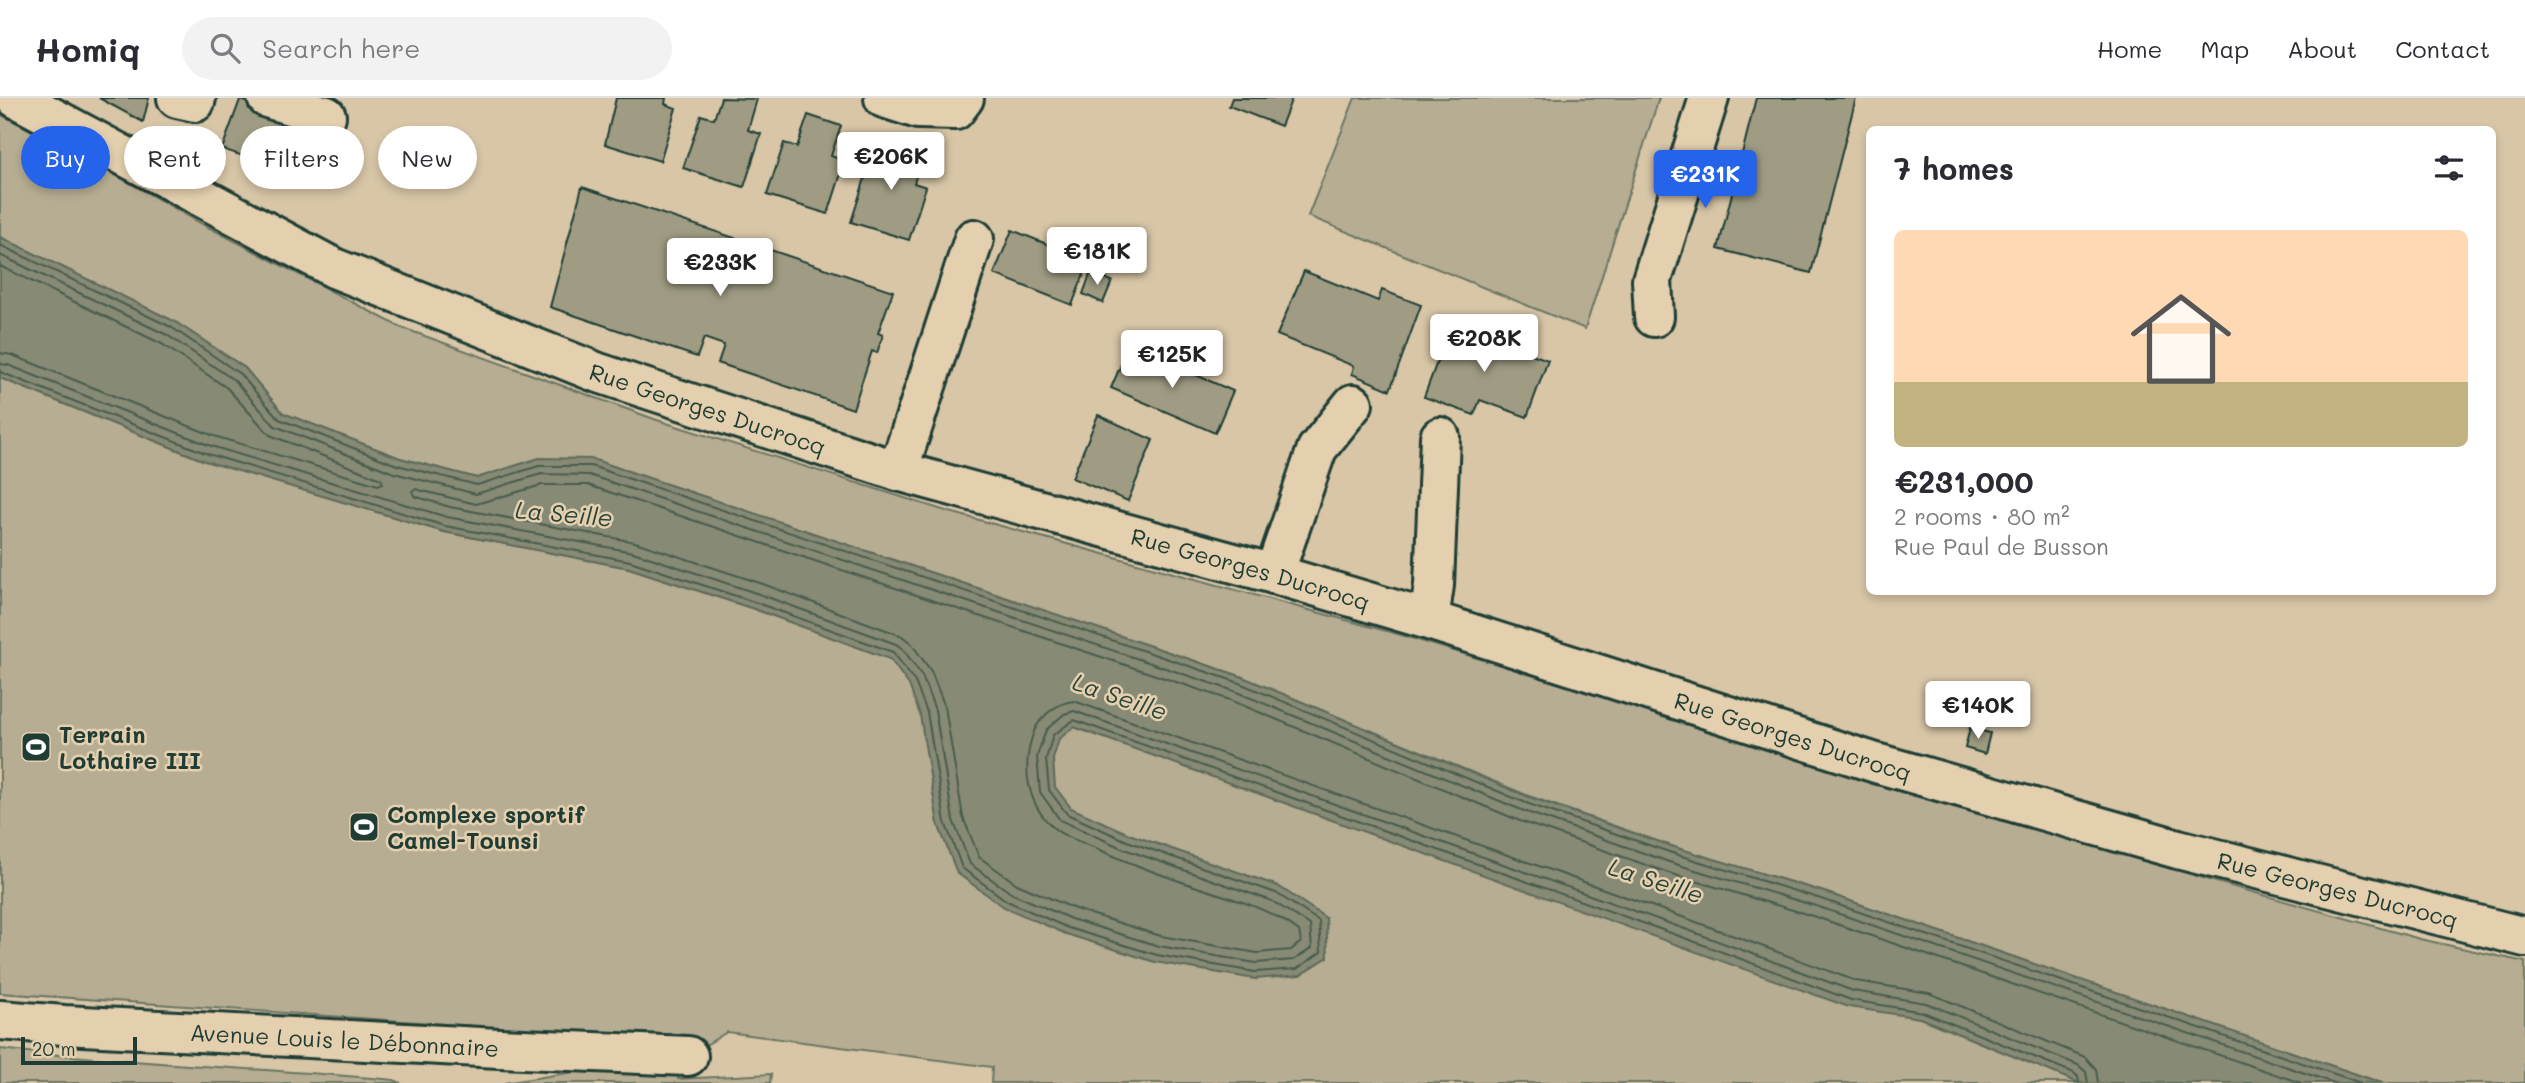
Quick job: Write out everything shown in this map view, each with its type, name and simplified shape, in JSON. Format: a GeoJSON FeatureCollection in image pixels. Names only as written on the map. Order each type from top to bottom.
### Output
{"type":"FeatureCollection","features":[{"type":"Feature","properties":{"kind":"street","name":"Rue Georges Ducrocq"},"geometry":{"type":"LineString","coordinates":[[16,98],[301,251],[376,286],[596,372],[898,471],[1274,574],[1429,620],[1941,782],[2238,865],[2525,937]]}},
{"type":"Feature","properties":{"kind":"street"},"geometry":{"type":"LineString","coordinates":[[177,98],[195,102],[196,98]]}},
{"type":"Feature","properties":{"kind":"street"},"geometry":{"type":"LineString","coordinates":[[267,98],[326,116],[323,126]]}},
{"type":"Feature","properties":{"kind":"street"},"geometry":{"type":"LineString","coordinates":[[884,98],[918,109],[960,104]]}},
{"type":"Feature","properties":{"kind":"street"},"geometry":{"type":"LineString","coordinates":[[1654,317],[1652,280],[1709,98]]}},
{"type":"Feature","properties":{"kind":"street"},"geometry":{"type":"LineString","coordinates":[[898,471],[974,239]]}},
{"type":"Feature","properties":{"kind":"street"},"geometry":{"type":"LineString","coordinates":[[1274,574],[1317,449],[1353,404]]}},
{"type":"Feature","properties":{"kind":"street"},"geometry":{"type":"LineString","coordinates":[[1429,620],[1434,586],[1440,437]]}},
{"type":"Feature","properties":{"kind":"street","name":"Avenue Louis le Débonnaire"},"geometry":{"type":"LineString","coordinates":[[0,1020],[688,1056]]}},
{"type":"Feature","properties":{"kind":"shaded area"},"geometry":{"type":"Polygon","coordinates":[[[1355,98],[1659,98],[1585,329],[1308,216],[1355,98]]]}},
{"type":"Feature","properties":{"kind":"shaded area"},"geometry":{"type":"Polygon","coordinates":[[[0,114],[23,126],[21,189],[110,189],[110,172],[124,180],[124,189],[141,189],[400,327],[657,420],[946,511],[1401,635],[2213,881],[2420,939],[2525,962],[2525,1083],[2382,1083],[1824,892],[1677,848],[1529,796],[1240,676],[592,459],[539,459],[477,478],[400,458],[283,413],[245,368],[174,321],[0,237],[0,114]]]}},
{"type":"Feature","properties":{"kind":"shaded area"},"geometry":{"type":"Polygon","coordinates":[[[0,378],[205,461],[444,532],[629,568],[754,609],[1074,727],[1853,1005],[1920,1018],[2079,1083],[991,1083],[992,1067],[727,1032],[688,1056],[689,1041],[0,993],[0,378]]]}},
{"type":"Feature","properties":{"kind":"shaded area"},"geometry":{"type":"Polygon","coordinates":[[[0,1049],[394,1080],[401,1083],[0,1083],[0,1049]]]}},
{"type":"Feature","properties":{"kind":"shaded area"},"geometry":{"type":"Polygon","coordinates":[[[682,1055],[678,1079],[771,1074],[770,1083],[504,1083],[682,1055]]]}},
{"type":"Feature","properties":{"kind":"water","name":"La Seille"},"geometry":{"type":"Polygon","coordinates":[[[0,237],[174,321],[245,368],[283,413],[400,458],[477,478],[539,458],[592,459],[1240,676],[1529,797],[1677,848],[1824,892],[2382,1083],[2079,1083],[1920,1018],[1849,1007],[1074,727],[1059,739],[1053,759],[1055,787],[1071,808],[1129,834],[1278,886],[1326,918],[1328,957],[1300,975],[1255,979],[1155,962],[1066,934],[1004,907],[957,873],[938,824],[920,715],[909,685],[890,659],[754,609],[629,568],[444,532],[205,461],[0,378],[0,237]]]}},
{"type":"Feature","properties":{"kind":"building"},"geometry":{"type":"Polygon","coordinates":[[[99,98],[149,98],[143,122],[99,98]]]}},
{"type":"Feature","properties":{"kind":"building"},"geometry":{"type":"Polygon","coordinates":[[[616,98],[666,98],[665,104],[676,108],[660,161],[605,144],[616,98]]]}},
{"type":"Feature","properties":{"kind":"building"},"geometry":{"type":"Polygon","coordinates":[[[721,98],[757,99],[748,130],[761,134],[744,187],[683,168],[701,115],[714,119],[721,98]]]}},
{"type":"Feature","properties":{"kind":"building"},"geometry":{"type":"Polygon","coordinates":[[[1232,98],[1292,98],[1281,126],[1229,106],[1232,98]]]}},
{"type":"Feature","properties":{"kind":"building"},"geometry":{"type":"Polygon","coordinates":[[[1756,98],[1856,98],[1811,273],[1718,249],[1756,98]]]}},
{"type":"Feature","properties":{"kind":"building"},"geometry":{"type":"Polygon","coordinates":[[[240,100],[311,123],[310,126],[240,126],[240,155],[226,150],[226,138],[240,100]]]}},
{"type":"Feature","properties":{"kind":"building"},"geometry":{"type":"Polygon","coordinates":[[[808,115],[841,126],[831,156],[845,161],[828,214],[767,195],[784,143],[797,147],[808,115]]]}},
{"type":"Feature","properties":{"kind":"building"},"geometry":{"type":"Polygon","coordinates":[[[892,141],[924,151],[914,183],[926,187],[909,240],[851,222],[873,153],[886,158],[892,141]]]}},
{"type":"Feature","properties":{"kind":"building"},"geometry":{"type":"Polygon","coordinates":[[[582,187],[893,291],[878,333],[883,335],[877,353],[872,351],[853,409],[718,363],[724,345],[704,338],[697,357],[550,307],[582,187]]]}},
{"type":"Feature","properties":{"kind":"building"},"geometry":{"type":"Polygon","coordinates":[[[1012,230],[1089,261],[1072,305],[994,274],[1012,230]]]}},
{"type":"Feature","properties":{"kind":"building"},"geometry":{"type":"Polygon","coordinates":[[[1304,271],[1378,301],[1382,290],[1421,305],[1390,390],[1352,374],[1354,366],[1277,335],[1304,271]]]}},
{"type":"Feature","properties":{"kind":"building"},"geometry":{"type":"Polygon","coordinates":[[[1091,272],[1112,281],[1103,303],[1083,294],[1091,272]]]}},
{"type":"Feature","properties":{"kind":"building"},"geometry":{"type":"Polygon","coordinates":[[[1451,324],[1548,360],[1527,417],[1480,400],[1474,415],[1424,397],[1451,324]]]}},
{"type":"Feature","properties":{"kind":"building"},"geometry":{"type":"Polygon","coordinates":[[[1129,346],[1233,391],[1215,433],[1111,388],[1129,346]]]}},
{"type":"Feature","properties":{"kind":"building"},"geometry":{"type":"Polygon","coordinates":[[[1098,415],[1153,440],[1128,501],[1072,478],[1098,415]]]}},
{"type":"Feature","properties":{"kind":"building"},"geometry":{"type":"Polygon","coordinates":[[[1970,728],[1990,733],[1985,754],[1965,748],[1970,728]]]}},
{"type":"Feature","properties":{"kind":"place","name":"Terrain Lothaire III"},"geometry":{"type":"Point","coordinates":[36,747]}},
{"type":"Feature","properties":{"kind":"place","name":"Complexe sportif Camel-Tounsi"},"geometry":{"type":"Point","coordinates":[364,827]}}]}
